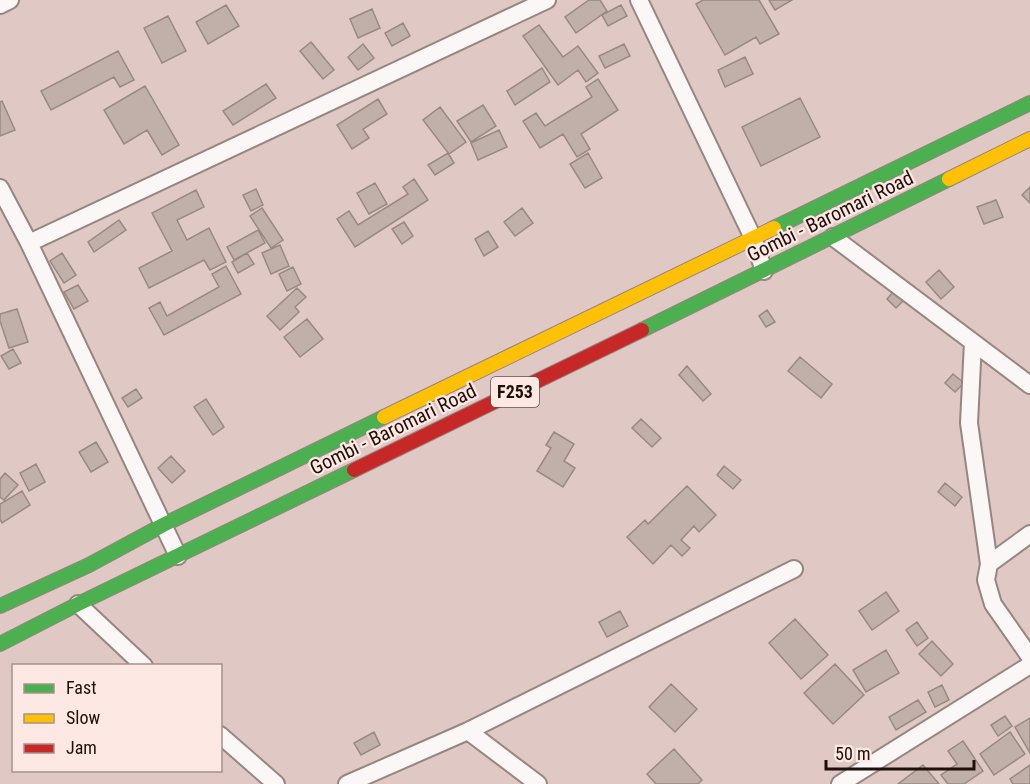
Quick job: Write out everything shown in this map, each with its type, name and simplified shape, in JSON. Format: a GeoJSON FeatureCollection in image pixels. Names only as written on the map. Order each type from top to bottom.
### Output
{"type":"FeatureCollection","features":[{"type":"Feature","properties":{"kind":"main road","name":"Gombi - Baromari Road"},"geometry":{"type":"LineString","coordinates":[[2,602],[89,565],[162,525],[1030,103]]}},
{"type":"Feature","properties":{"kind":"main road","name":"Gombi - Baromari Road"},"geometry":{"type":"LineString","coordinates":[[0,644],[1030,139]]}},
{"type":"Feature","properties":{"kind":"street"},"geometry":{"type":"LineString","coordinates":[[0,4],[10,0]]}},
{"type":"Feature","properties":{"kind":"street"},"geometry":{"type":"LineString","coordinates":[[29,243],[546,0]]}},
{"type":"Feature","properties":{"kind":"street"},"geometry":{"type":"LineString","coordinates":[[639,0],[753,238],[764,271]]}},
{"type":"Feature","properties":{"kind":"street"},"geometry":{"type":"LineString","coordinates":[[0,188],[29,243],[178,556]]}},
{"type":"Feature","properties":{"kind":"street"},"geometry":{"type":"LineString","coordinates":[[833,237],[1030,385]]}},
{"type":"Feature","properties":{"kind":"street"},"geometry":{"type":"LineString","coordinates":[[973,342],[969,423],[989,564],[986,580],[993,604],[1030,657]]}},
{"type":"Feature","properties":{"kind":"street"},"geometry":{"type":"LineString","coordinates":[[989,564],[1030,534]]}},
{"type":"Feature","properties":{"kind":"street"},"geometry":{"type":"LineString","coordinates":[[347,784],[468,731],[794,569]]}},
{"type":"Feature","properties":{"kind":"street"},"geometry":{"type":"LineString","coordinates":[[78,604],[142,664]]}},
{"type":"Feature","properties":{"kind":"street"},"geometry":{"type":"LineString","coordinates":[[840,784],[1030,665]]}},
{"type":"Feature","properties":{"kind":"street"},"geometry":{"type":"LineString","coordinates":[[468,731],[538,784]]}},
{"type":"Feature","properties":{"kind":"street"},"geometry":{"type":"LineString","coordinates":[[222,737],[276,784]]}},
{"type":"Feature","properties":{"kind":"building"},"geometry":{"type":"Polygon","coordinates":[[[589,0],[600,0],[607,11],[576,33],[565,17],[589,0]]]}},
{"type":"Feature","properties":{"kind":"building"},"geometry":{"type":"Polygon","coordinates":[[[703,0],[759,0],[779,34],[760,44],[756,37],[725,55],[696,4],[703,0]]]}},
{"type":"Feature","properties":{"kind":"building"},"geometry":{"type":"Polygon","coordinates":[[[769,0],[792,0],[775,10],[769,0]]]}},
{"type":"Feature","properties":{"kind":"building"},"geometry":{"type":"Polygon","coordinates":[[[226,5],[239,26],[208,44],[196,22],[226,5]]]}},
{"type":"Feature","properties":{"kind":"building"},"geometry":{"type":"Polygon","coordinates":[[[621,5],[627,16],[608,26],[602,15],[621,5]]]}},
{"type":"Feature","properties":{"kind":"building"},"geometry":{"type":"Polygon","coordinates":[[[372,9],[380,28],[358,38],[350,19],[372,9]]]}},
{"type":"Feature","properties":{"kind":"building"},"geometry":{"type":"Polygon","coordinates":[[[168,16],[186,51],[162,63],[144,28],[168,16]]]}},
{"type":"Feature","properties":{"kind":"building"},"geometry":{"type":"Polygon","coordinates":[[[403,23],[410,36],[392,46],[385,33],[403,23]]]}},
{"type":"Feature","properties":{"kind":"building"},"geometry":{"type":"Polygon","coordinates":[[[539,25],[563,57],[578,46],[598,73],[586,82],[578,70],[558,85],[523,36],[539,25]]]}},
{"type":"Feature","properties":{"kind":"building"},"geometry":{"type":"Polygon","coordinates":[[[311,42],[334,70],[323,79],[300,51],[311,42]]]}},
{"type":"Feature","properties":{"kind":"building"},"geometry":{"type":"Polygon","coordinates":[[[363,44],[374,58],[358,70],[348,57],[363,44]]]}},
{"type":"Feature","properties":{"kind":"building"},"geometry":{"type":"Polygon","coordinates":[[[624,44],[630,56],[605,68],[599,56],[624,44]]]}},
{"type":"Feature","properties":{"kind":"building"},"geometry":{"type":"Polygon","coordinates":[[[118,51],[134,80],[120,87],[114,77],[51,110],[41,91],[118,51]]]}},
{"type":"Feature","properties":{"kind":"building"},"geometry":{"type":"Polygon","coordinates":[[[745,57],[753,74],[725,87],[718,70],[745,57]]]}},
{"type":"Feature","properties":{"kind":"building"},"geometry":{"type":"Polygon","coordinates":[[[542,68],[550,82],[515,105],[507,91],[542,68]]]}},
{"type":"Feature","properties":{"kind":"building"},"geometry":{"type":"Polygon","coordinates":[[[598,79],[618,110],[581,134],[590,149],[577,157],[563,134],[540,148],[523,121],[536,113],[545,126],[592,97],[586,87],[598,79]]]}},
{"type":"Feature","properties":{"kind":"building"},"geometry":{"type":"Polygon","coordinates":[[[266,84],[276,98],[233,125],[223,111],[266,84]]]}},
{"type":"Feature","properties":{"kind":"building"},"geometry":{"type":"Polygon","coordinates":[[[145,86],[179,145],[162,155],[147,130],[124,144],[104,110],[145,86]]]}},
{"type":"Feature","properties":{"kind":"building"},"geometry":{"type":"Polygon","coordinates":[[[800,98],[820,137],[761,166],[742,127],[800,98]]]}},
{"type":"Feature","properties":{"kind":"building"},"geometry":{"type":"Polygon","coordinates":[[[378,99],[387,114],[363,129],[369,138],[352,149],[337,125],[378,99]]]}},
{"type":"Feature","properties":{"kind":"building"},"geometry":{"type":"Polygon","coordinates":[[[2,101],[15,130],[0,136],[0,102],[2,101]]]}},
{"type":"Feature","properties":{"kind":"building"},"geometry":{"type":"Polygon","coordinates":[[[483,105],[496,126],[471,142],[457,121],[483,105]]]}},
{"type":"Feature","properties":{"kind":"building"},"geometry":{"type":"Polygon","coordinates":[[[440,107],[466,142],[449,154],[423,120],[440,107]]]}},
{"type":"Feature","properties":{"kind":"building"},"geometry":{"type":"Polygon","coordinates":[[[499,130],[507,147],[478,160],[471,143],[499,130]]]}},
{"type":"Feature","properties":{"kind":"building"},"geometry":{"type":"Polygon","coordinates":[[[448,153],[454,163],[435,175],[428,165],[448,153]]]}},
{"type":"Feature","properties":{"kind":"building"},"geometry":{"type":"Polygon","coordinates":[[[588,153],[602,178],[585,188],[570,164],[588,153]]]}},
{"type":"Feature","properties":{"kind":"building"},"geometry":{"type":"Polygon","coordinates":[[[414,179],[428,200],[355,247],[337,219],[349,211],[358,225],[408,194],[403,187],[414,179]]]}},
{"type":"Feature","properties":{"kind":"building"},"geometry":{"type":"Polygon","coordinates":[[[375,183],[387,204],[369,214],[357,193],[375,183]]]}},
{"type":"Feature","properties":{"kind":"building"},"geometry":{"type":"Polygon","coordinates":[[[1030,187],[1030,203],[1022,195],[1030,187]]]}},
{"type":"Feature","properties":{"kind":"building"},"geometry":{"type":"Polygon","coordinates":[[[256,189],[263,205],[251,211],[243,195],[256,189]]]}},
{"type":"Feature","properties":{"kind":"building"},"geometry":{"type":"Polygon","coordinates":[[[196,190],[204,207],[177,220],[187,240],[209,228],[226,262],[210,270],[204,260],[149,288],[139,268],[172,251],[152,213],[196,190]]]}},
{"type":"Feature","properties":{"kind":"building"},"geometry":{"type":"Polygon","coordinates":[[[996,200],[1003,217],[984,224],[977,207],[996,200]]]}},
{"type":"Feature","properties":{"kind":"building"},"geometry":{"type":"Polygon","coordinates":[[[262,208],[283,240],[271,248],[250,216],[262,208]]]}},
{"type":"Feature","properties":{"kind":"building"},"geometry":{"type":"Polygon","coordinates":[[[522,208],[533,223],[515,236],[504,222],[522,208]]]}},
{"type":"Feature","properties":{"kind":"building"},"geometry":{"type":"Polygon","coordinates":[[[119,220],[126,230],[94,252],[88,242],[119,220]]]}},
{"type":"Feature","properties":{"kind":"building"},"geometry":{"type":"Polygon","coordinates":[[[404,222],[413,236],[402,244],[392,229],[404,222]]]}},
{"type":"Feature","properties":{"kind":"building"},"geometry":{"type":"Polygon","coordinates":[[[258,230],[265,243],[234,260],[227,247],[258,230]]]}},
{"type":"Feature","properties":{"kind":"building"},"geometry":{"type":"Polygon","coordinates":[[[488,231],[498,247],[484,256],[475,239],[488,231]]]}},
{"type":"Feature","properties":{"kind":"building"},"geometry":{"type":"Polygon","coordinates":[[[280,245],[289,266],[271,274],[262,253],[280,245]]]}},
{"type":"Feature","properties":{"kind":"building"},"geometry":{"type":"Polygon","coordinates":[[[62,253],[76,275],[64,283],[50,261],[62,253]]]}},
{"type":"Feature","properties":{"kind":"building"},"geometry":{"type":"Polygon","coordinates":[[[247,253],[254,264],[238,273],[232,262],[247,253]]]}},
{"type":"Feature","properties":{"kind":"building"},"geometry":{"type":"Polygon","coordinates":[[[226,266],[241,294],[164,335],[149,308],[160,302],[167,316],[219,287],[212,274],[226,266]]]}},
{"type":"Feature","properties":{"kind":"building"},"geometry":{"type":"Polygon","coordinates":[[[293,267],[301,284],[287,291],[279,274],[293,267]]]}},
{"type":"Feature","properties":{"kind":"building"},"geometry":{"type":"Polygon","coordinates":[[[939,270],[954,287],[941,299],[926,282],[939,270]]]}},
{"type":"Feature","properties":{"kind":"building"},"geometry":{"type":"Polygon","coordinates":[[[78,285],[88,301],[74,309],[64,292],[78,285]]]}},
{"type":"Feature","properties":{"kind":"building"},"geometry":{"type":"Polygon","coordinates":[[[297,288],[306,297],[295,307],[299,312],[280,330],[267,316],[297,288]]]}},
{"type":"Feature","properties":{"kind":"building"},"geometry":{"type":"Polygon","coordinates":[[[895,290],[905,299],[896,308],[887,299],[895,290]]]}},
{"type":"Feature","properties":{"kind":"building"},"geometry":{"type":"Polygon","coordinates":[[[17,309],[28,342],[9,348],[0,314],[17,309]]]}},
{"type":"Feature","properties":{"kind":"building"},"geometry":{"type":"Polygon","coordinates":[[[767,310],[775,322],[766,327],[759,316],[767,310]]]}},
{"type":"Feature","properties":{"kind":"building"},"geometry":{"type":"Polygon","coordinates":[[[307,319],[323,339],[300,357],[284,337],[307,319]]]}},
{"type":"Feature","properties":{"kind":"building"},"geometry":{"type":"Polygon","coordinates":[[[13,349],[21,363],[9,369],[1,356],[13,349]]]}},
{"type":"Feature","properties":{"kind":"building"},"geometry":{"type":"Polygon","coordinates":[[[800,357],[832,384],[821,398],[788,371],[800,357]]]}},
{"type":"Feature","properties":{"kind":"building"},"geometry":{"type":"Polygon","coordinates":[[[687,366],[711,394],[703,401],[679,375],[687,366]]]}},
{"type":"Feature","properties":{"kind":"building"},"geometry":{"type":"Polygon","coordinates":[[[953,374],[964,383],[955,392],[945,383],[953,374]]]}},
{"type":"Feature","properties":{"kind":"building"},"geometry":{"type":"Polygon","coordinates":[[[136,389],[142,398],[128,407],[122,398],[136,389]]]}},
{"type":"Feature","properties":{"kind":"building"},"geometry":{"type":"Polygon","coordinates":[[[206,399],[224,427],[213,435],[194,407],[206,399]]]}},
{"type":"Feature","properties":{"kind":"building"},"geometry":{"type":"Polygon","coordinates":[[[641,419],[661,438],[652,447],[632,428],[641,419]]]}},
{"type":"Feature","properties":{"kind":"building"},"geometry":{"type":"Polygon","coordinates":[[[554,432],[574,444],[564,461],[575,468],[563,487],[537,471],[551,448],[546,445],[554,432]]]}},
{"type":"Feature","properties":{"kind":"building"},"geometry":{"type":"Polygon","coordinates":[[[96,442],[108,462],[91,472],[79,452],[96,442]]]}},
{"type":"Feature","properties":{"kind":"building"},"geometry":{"type":"Polygon","coordinates":[[[171,456],[185,471],[172,483],[158,468],[171,456]]]}},
{"type":"Feature","properties":{"kind":"building"},"geometry":{"type":"Polygon","coordinates":[[[36,464],[45,482],[29,491],[20,473],[36,464]]]}},
{"type":"Feature","properties":{"kind":"building"},"geometry":{"type":"Polygon","coordinates":[[[724,466],[741,480],[733,489],[717,475],[724,466]]]}},
{"type":"Feature","properties":{"kind":"building"},"geometry":{"type":"Polygon","coordinates":[[[5,473],[18,485],[4,500],[0,497],[0,479],[5,473]]]}},
{"type":"Feature","properties":{"kind":"building"},"geometry":{"type":"Polygon","coordinates":[[[945,483],[962,497],[955,506],[938,492],[945,483]]]}},
{"type":"Feature","properties":{"kind":"building"},"geometry":{"type":"Polygon","coordinates":[[[687,486],[716,515],[699,532],[694,526],[681,540],[690,548],[682,556],[671,545],[653,564],[627,537],[645,520],[648,524],[687,486]]]}},
{"type":"Feature","properties":{"kind":"building"},"geometry":{"type":"Polygon","coordinates":[[[22,491],[30,505],[2,523],[0,504],[22,491]]]}},
{"type":"Feature","properties":{"kind":"building"},"geometry":{"type":"Polygon","coordinates":[[[886,592],[899,611],[872,630],[859,611],[886,592]]]}},
{"type":"Feature","properties":{"kind":"building"},"geometry":{"type":"Polygon","coordinates":[[[620,611],[628,626],[607,637],[599,622],[620,611]]]}},
{"type":"Feature","properties":{"kind":"building"},"geometry":{"type":"Polygon","coordinates":[[[795,619],[828,655],[801,679],[769,643],[795,619]]]}},
{"type":"Feature","properties":{"kind":"building"},"geometry":{"type":"Polygon","coordinates":[[[917,622],[928,638],[917,646],[906,630],[917,622]]]}},
{"type":"Feature","properties":{"kind":"building"},"geometry":{"type":"Polygon","coordinates":[[[932,641],[953,664],[941,676],[919,654],[932,641]]]}},
{"type":"Feature","properties":{"kind":"building"},"geometry":{"type":"Polygon","coordinates":[[[886,650],[899,673],[866,692],[853,670],[886,650]]]}},
{"type":"Feature","properties":{"kind":"building"},"geometry":{"type":"Polygon","coordinates":[[[835,664],[864,695],[833,724],[804,693],[835,664]]]}},
{"type":"Feature","properties":{"kind":"building"},"geometry":{"type":"Polygon","coordinates":[[[671,684],[697,709],[675,732],[649,707],[671,684]]]}},
{"type":"Feature","properties":{"kind":"building"},"geometry":{"type":"Polygon","coordinates":[[[942,685],[949,700],[935,707],[928,692],[942,685]]]}},
{"type":"Feature","properties":{"kind":"building"},"geometry":{"type":"Polygon","coordinates":[[[918,700],[926,712],[896,730],[889,717],[918,700]]]}},
{"type":"Feature","properties":{"kind":"building"},"geometry":{"type":"Polygon","coordinates":[[[1005,716],[1012,726],[998,736],[991,725],[1005,716]]]}},
{"type":"Feature","properties":{"kind":"building"},"geometry":{"type":"Polygon","coordinates":[[[1030,718],[1030,753],[1015,727],[1030,718]]]}},
{"type":"Feature","properties":{"kind":"building"},"geometry":{"type":"Polygon","coordinates":[[[374,732],[380,745],[361,755],[354,743],[374,732]]]}},
{"type":"Feature","properties":{"kind":"building"},"geometry":{"type":"Polygon","coordinates":[[[1010,732],[1025,754],[994,775],[980,754],[1010,732]]]}},
{"type":"Feature","properties":{"kind":"building"},"geometry":{"type":"Polygon","coordinates":[[[963,741],[983,771],[964,784],[948,784],[941,775],[957,764],[948,751],[963,741]]]}},
{"type":"Feature","properties":{"kind":"building"},"geometry":{"type":"Polygon","coordinates":[[[674,749],[702,780],[698,784],[656,784],[647,774],[674,749]]]}},
{"type":"Feature","properties":{"kind":"building"},"geometry":{"type":"Polygon","coordinates":[[[923,765],[939,784],[898,784],[923,765]]]}},
{"type":"Feature","properties":{"kind":"building"},"geometry":{"type":"Polygon","coordinates":[[[1030,765],[1030,784],[1013,784],[1010,779],[1030,765]]]}},
{"type":"Feature","properties":{"kind":"traffic: fast"},"geometry":{"type":"LineString","coordinates":[[774,228],[1030,103]]}},
{"type":"Feature","properties":{"kind":"traffic: fast"},"geometry":{"type":"LineString","coordinates":[[642,330],[949,179]]}},
{"type":"Feature","properties":{"kind":"traffic: fast"},"geometry":{"type":"LineString","coordinates":[[0,606],[89,565],[163,525],[384,417]]}},
{"type":"Feature","properties":{"kind":"traffic: fast"},"geometry":{"type":"LineString","coordinates":[[0,644],[354,470]]}},
{"type":"Feature","properties":{"kind":"traffic: slow"},"geometry":{"type":"LineString","coordinates":[[949,179],[1030,139]]}},
{"type":"Feature","properties":{"kind":"traffic: slow"},"geometry":{"type":"LineString","coordinates":[[384,417],[774,228]]}},
{"type":"Feature","properties":{"kind":"traffic: jam"},"geometry":{"type":"LineString","coordinates":[[354,470],[642,330]]}}]}
